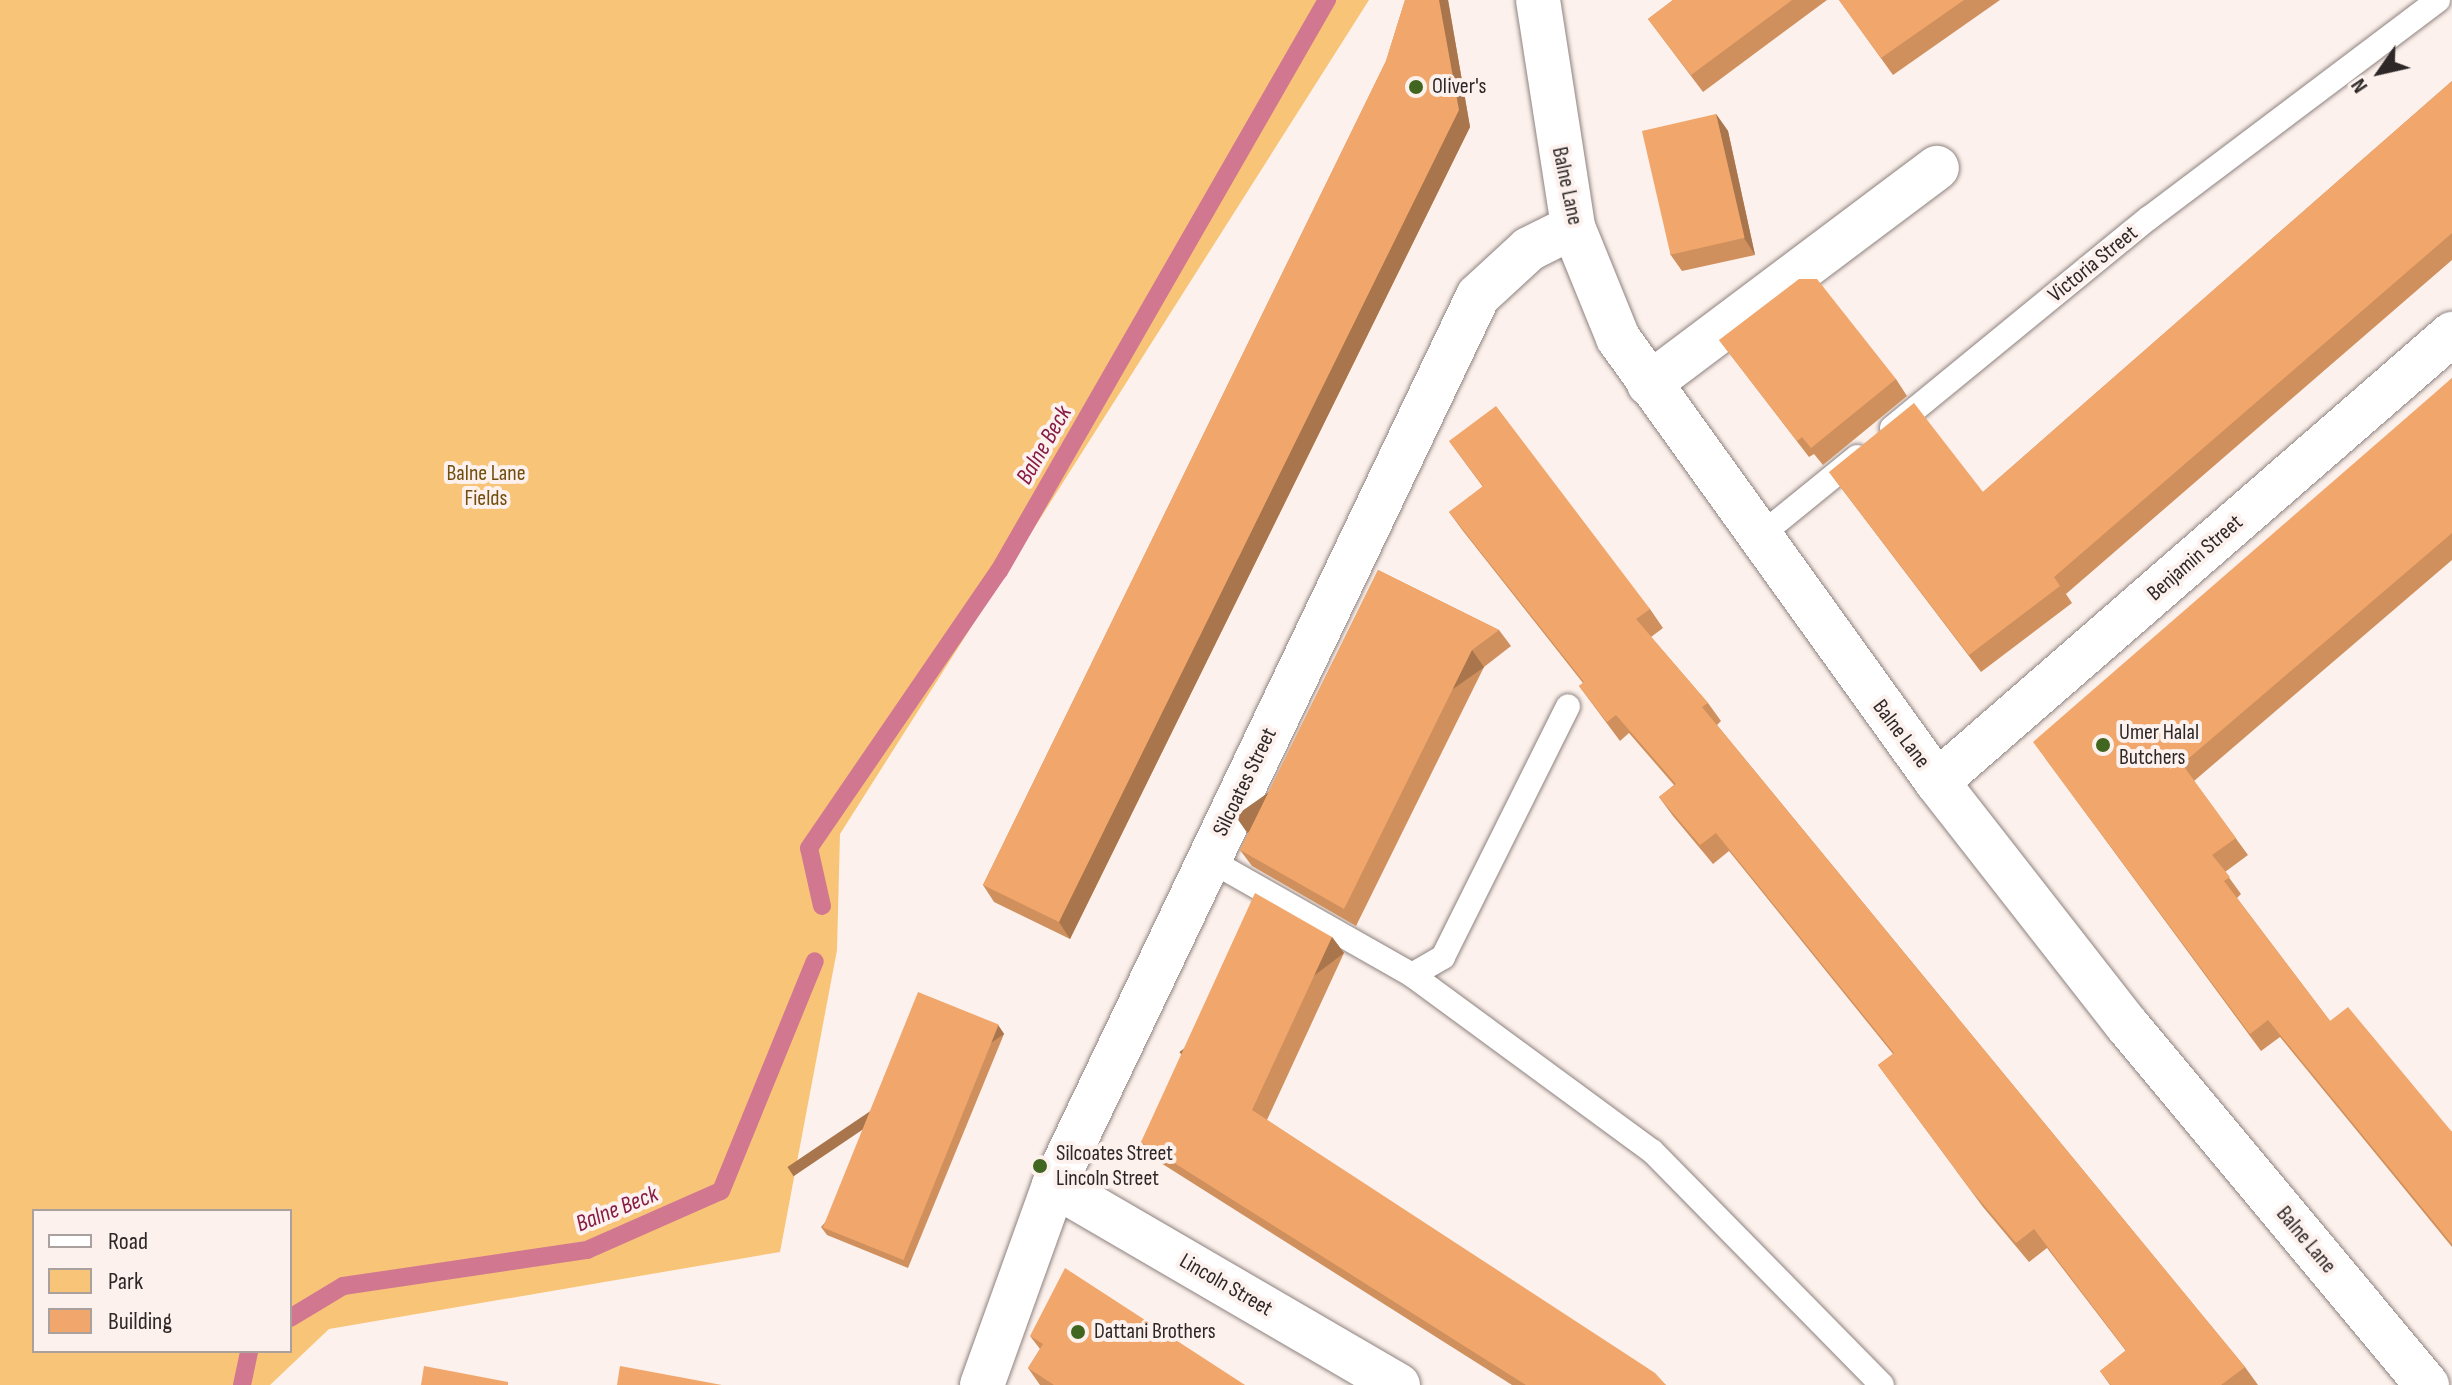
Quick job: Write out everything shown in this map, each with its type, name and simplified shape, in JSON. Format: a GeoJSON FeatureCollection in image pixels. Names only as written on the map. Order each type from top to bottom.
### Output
{"type":"FeatureCollection","features":[{"type":"Feature","properties":{"kind":"street","name":"Balne Lane"},"geometry":{"type":"LineString","coordinates":[[1538,0],[1573,227],[1618,338],[1756,539],[1937,782],[2127,1025],[2427,1385]]}},
{"type":"Feature","properties":{"kind":"street"},"geometry":{"type":"LineString","coordinates":[[1649,384],[1937,168]]}},
{"type":"Feature","properties":{"kind":"street","name":"Silcoates Street"},"geometry":{"type":"LineString","coordinates":[[982,1385],[1054,1185],[1478,296],[1529,249],[1573,227]]}},
{"type":"Feature","properties":{"kind":"street","name":"Benjamin Street"},"geometry":{"type":"LineString","coordinates":[[1937,782],[2452,334]]}},
{"type":"Feature","properties":{"kind":"street","name":"Lincoln Street"},"geometry":{"type":"LineString","coordinates":[[1054,1185],[1398,1385]]}},
{"type":"Feature","properties":{"kind":"lane","name":"Victoria Street"},"geometry":{"type":"LineString","coordinates":[[1756,539],[2149,218],[2438,0]]}},
{"type":"Feature","properties":{"kind":"lane"},"geometry":{"type":"LineString","coordinates":[[1412,975],[1443,957],[1568,706]]}},
{"type":"Feature","properties":{"kind":"lane"},"geometry":{"type":"LineString","coordinates":[[1208,859],[1412,975],[1652,1151],[1882,1385]]}},
{"type":"Feature","properties":{"kind":"green space","name":"Balne Lane Fields"},"geometry":{"type":"Polygon","coordinates":[[[0,0],[1369,0],[840,834],[837,950],[780,1252],[329,1329],[270,1385],[0,1385],[0,0]]]}},
{"type":"Feature","properties":{"kind":"building"},"geometry":{"type":"Polygon","coordinates":[[[1405,0],[1439,0],[1459,110],[1059,922],[983,885],[1386,61],[1405,0]]]}},
{"type":"Feature","properties":{"kind":"building"},"geometry":{"type":"Polygon","coordinates":[[[1673,0],[1792,0],[1691,75],[1648,19],[1673,0]]]}},
{"type":"Feature","properties":{"kind":"building"},"geometry":{"type":"Polygon","coordinates":[[[1839,0],[1964,0],[1881,58],[1839,0]]]}},
{"type":"Feature","properties":{"kind":"building"},"geometry":{"type":"Polygon","coordinates":[[[2452,81],[2452,233],[2054,577],[2060,586],[1969,655],[1829,472],[1914,403],[1983,492],[2452,81]]]}},
{"type":"Feature","properties":{"kind":"building"},"geometry":{"type":"Polygon","coordinates":[[[1716,114],[1745,238],[1671,255],[1642,131],[1716,114]]]}},
{"type":"Feature","properties":{"kind":"building"},"geometry":{"type":"Polygon","coordinates":[[[1799,279],[1817,279],[1896,379],[1811,448],[1802,437],[1797,441],[1719,340],[1799,279]]]}},
{"type":"Feature","properties":{"kind":"building"},"geometry":{"type":"Polygon","coordinates":[[[2452,378],[2452,533],[2182,764],[2236,838],[2212,855],[2230,877],[2224,881],[2330,1021],[2348,1007],[2452,1132],[2452,1244],[2268,1020],[2250,1034],[2033,742],[2452,378]]]}},
{"type":"Feature","properties":{"kind":"building"},"geometry":{"type":"Polygon","coordinates":[[[1496,406],[1650,609],[1636,619],[1708,703],[1702,707],[2245,1367],[2221,1385],[2111,1385],[2100,1371],[2126,1350],[2034,1229],[2016,1243],[1970,1189],[1878,1065],[1894,1053],[1716,833],[1700,845],[1659,797],[1676,784],[1616,715],[1607,722],[1579,686],[1584,682],[1449,512],[1483,486],[1449,441],[1496,406]]]}},
{"type":"Feature","properties":{"kind":"building"},"geometry":{"type":"Polygon","coordinates":[[[1378,570],[1499,630],[1472,650],[1344,909],[1240,850],[1378,570]]]}},
{"type":"Feature","properties":{"kind":"building"},"geometry":{"type":"Polygon","coordinates":[[[1255,893],[1332,937],[1252,1110],[1655,1373],[1666,1385],[1526,1385],[1141,1142],[1255,893]]]}},
{"type":"Feature","properties":{"kind":"building"},"geometry":{"type":"Polygon","coordinates":[[[918,992],[999,1025],[904,1260],[823,1228],[918,992]]]}},
{"type":"Feature","properties":{"kind":"building"},"geometry":{"type":"Polygon","coordinates":[[[1065,1268],[1245,1385],[1054,1385],[1028,1368],[1043,1344],[1030,1336],[1065,1268]]]}},
{"type":"Feature","properties":{"kind":"building"},"geometry":{"type":"Polygon","coordinates":[[[424,1366],[508,1382],[508,1385],[421,1385],[424,1366]]]}},
{"type":"Feature","properties":{"kind":"building"},"geometry":{"type":"Polygon","coordinates":[[[620,1366],[722,1385],[617,1385],[620,1366]]]}},
{"type":"Feature","properties":{"kind":"waterway","name":"Balne Beck"},"geometry":{"type":"LineString","coordinates":[[822,906],[809,848],[999,571],[1327,0]]}},
{"type":"Feature","properties":{"kind":"waterway","name":"Balne Beck"},"geometry":{"type":"LineString","coordinates":[[292,1317],[343,1286],[587,1250],[721,1191],[815,961]]}},
{"type":"Feature","properties":{"kind":"waterway","name":"Balne Beck"},"geometry":{"type":"LineString","coordinates":[[242,1385],[249,1353]]}},
{"type":"Feature","properties":{"kind":"place","name":"Oliver's"},"geometry":{"type":"Point","coordinates":[1416,87]}},
{"type":"Feature","properties":{"kind":"place","name":"Umer Halal Butchers"},"geometry":{"type":"Point","coordinates":[2103,745]}},
{"type":"Feature","properties":{"kind":"place","name":"Silcoates Street Lincoln Street"},"geometry":{"type":"Point","coordinates":[1040,1166]}},
{"type":"Feature","properties":{"kind":"place","name":"Dattani Brothers"},"geometry":{"type":"Point","coordinates":[1078,1332]}}]}
